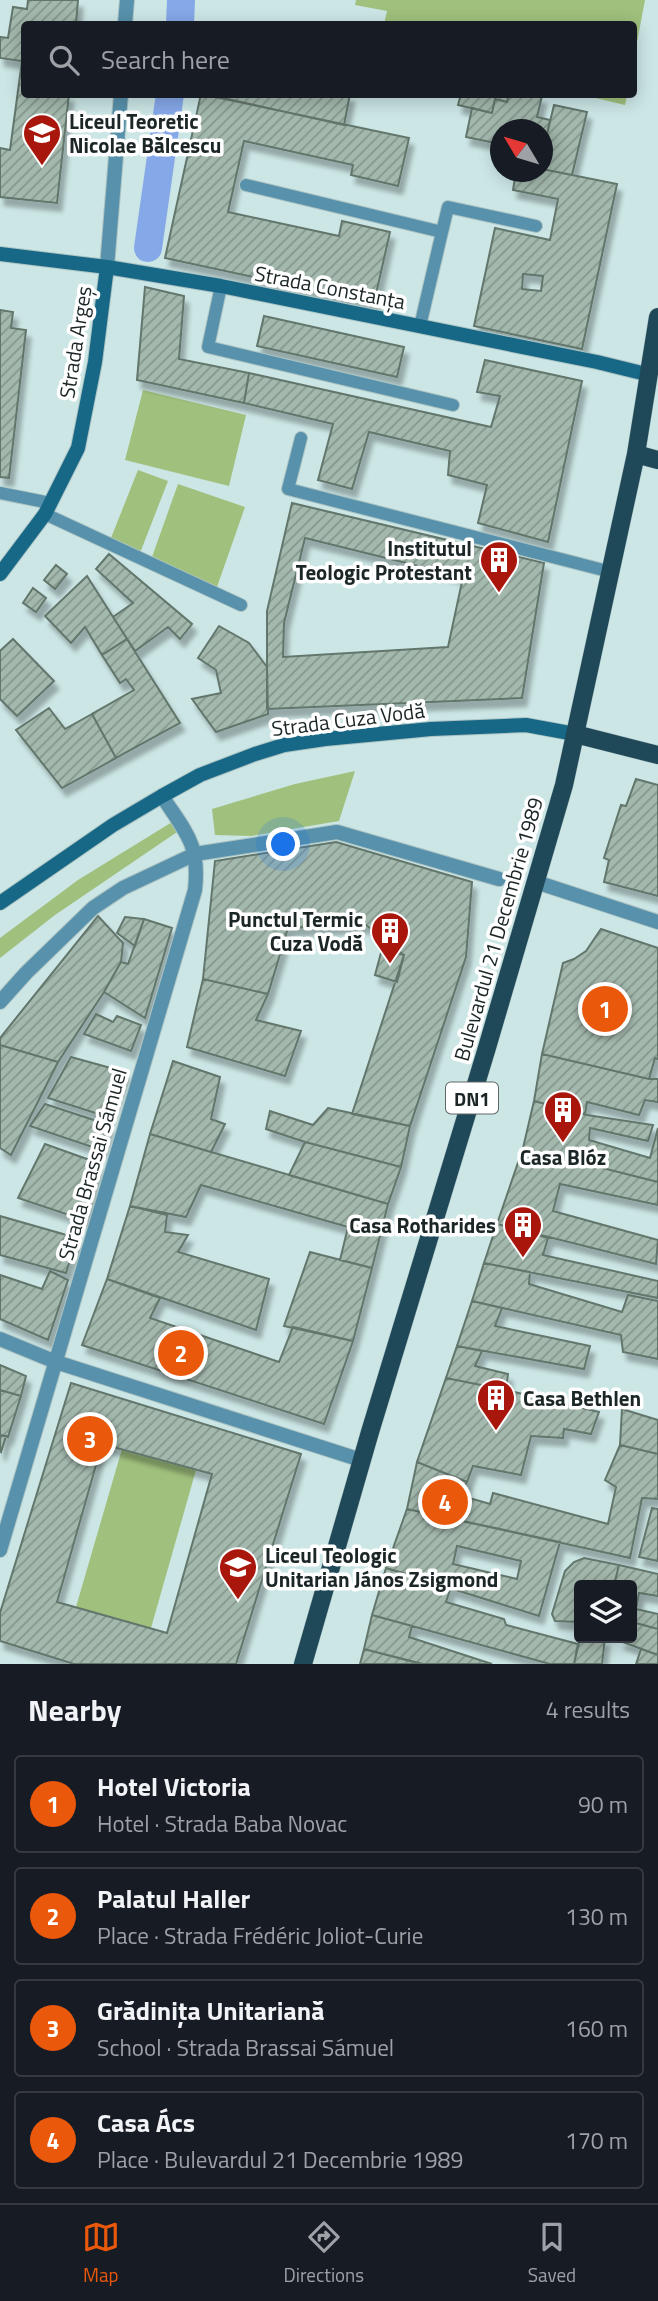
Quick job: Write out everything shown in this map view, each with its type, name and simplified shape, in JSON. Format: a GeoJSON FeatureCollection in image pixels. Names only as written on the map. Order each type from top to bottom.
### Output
{"type":"FeatureCollection","features":[{"type":"Feature","properties":{"kind":"main road","name":"Bulevardul 21 Decembrie 1989"},"geometry":{"type":"LineString","coordinates":[[303,1664],[564,785],[636,454],[658,317]]}},
{"type":"Feature","properties":{"kind":"main road"},"geometry":{"type":"LineString","coordinates":[[636,454],[658,460]]}},
{"type":"Feature","properties":{"kind":"main road"},"geometry":{"type":"LineString","coordinates":[[575,734],[658,755]]}},
{"type":"Feature","properties":{"kind":"street"},"geometry":{"type":"LineString","coordinates":[[125,21],[127,0]]}},
{"type":"Feature","properties":{"kind":"street","name":"Strada Argeș"},"geometry":{"type":"LineString","coordinates":[[0,573],[48,508],[78,448],[95,362],[107,267],[121,98]]}},
{"type":"Feature","properties":{"kind":"street","name":"Strada Constanța"},"geometry":{"type":"LineString","coordinates":[[0,254],[107,267],[221,286],[650,375]]}},
{"type":"Feature","properties":{"kind":"street","name":"Strada Cuza Vodă"},"geometry":{"type":"LineString","coordinates":[[0,903],[113,825],[229,762],[284,746],[325,739],[431,729],[526,725],[575,734]]}},
{"type":"Feature","properties":{"kind":"street","name":"Strada Brassai Sámuel"},"geometry":{"type":"LineString","coordinates":[[0,1550],[195,890],[197,869],[192,842],[162,796]]}},
{"type":"Feature","properties":{"kind":"street"},"geometry":{"type":"LineString","coordinates":[[0,1002],[93,908],[123,888],[195,854],[337,832],[499,879]]}},
{"type":"Feature","properties":{"kind":"street"},"geometry":{"type":"LineString","coordinates":[[536,882],[658,922]]}},
{"type":"Feature","properties":{"kind":"street"},"geometry":{"type":"LineString","coordinates":[[0,1339],[56,1362],[362,1460]]}},
{"type":"Feature","properties":{"kind":"lane"},"geometry":{"type":"LineString","coordinates":[[246,185],[442,232]]}},
{"type":"Feature","properties":{"kind":"lane"},"geometry":{"type":"LineString","coordinates":[[420,326],[448,207],[536,226]]}},
{"type":"Feature","properties":{"kind":"lane"},"geometry":{"type":"LineString","coordinates":[[221,286],[208,347],[453,405]]}},
{"type":"Feature","properties":{"kind":"lane"},"geometry":{"type":"LineString","coordinates":[[301,438],[288,489],[611,572]]}},
{"type":"Feature","properties":{"kind":"lane"},"geometry":{"type":"LineString","coordinates":[[0,493],[48,508],[241,605]]}},
{"type":"Feature","properties":{"kind":"green space"},"geometry":{"type":"Polygon","coordinates":[[[356,0],[645,0],[637,42],[637,21],[385,21],[387,11],[355,5],[356,0]]]}},
{"type":"Feature","properties":{"kind":"green space"},"geometry":{"type":"Polygon","coordinates":[[[596,98],[626,98],[625,105],[596,98]]]}},
{"type":"Feature","properties":{"kind":"green space"},"geometry":{"type":"Polygon","coordinates":[[[143,390],[246,415],[229,486],[125,460],[143,390]]]}},
{"type":"Feature","properties":{"kind":"green space"},"geometry":{"type":"Polygon","coordinates":[[[138,470],[168,481],[140,553],[111,538],[138,470]]]}},
{"type":"Feature","properties":{"kind":"green space"},"geometry":{"type":"Polygon","coordinates":[[[178,484],[245,507],[217,587],[152,557],[178,484]]]}},
{"type":"Feature","properties":{"kind":"green space"},"geometry":{"type":"Polygon","coordinates":[[[355,771],[339,821],[251,836],[215,835],[212,809],[295,784],[355,771]]]}},
{"type":"Feature","properties":{"kind":"green space"},"geometry":{"type":"Polygon","coordinates":[[[177,819],[183,828],[55,915],[0,958],[0,938],[78,880],[177,819]]]}},
{"type":"Feature","properties":{"kind":"green space"},"geometry":{"type":"Polygon","coordinates":[[[122,1449],[196,1470],[151,1628],[76,1607],[122,1449]]]}},
{"type":"Feature","properties":{"kind":"building"},"geometry":{"type":"Polygon","coordinates":[[[28,0],[78,0],[76,21],[21,21],[21,61],[0,58],[0,37],[8,38],[13,7],[27,9],[28,0]]]}},
{"type":"Feature","properties":{"kind":"building"},"geometry":{"type":"Polygon","coordinates":[[[21,68],[21,98],[69,98],[57,203],[0,197],[0,148],[10,150],[21,68]]]}},
{"type":"Feature","properties":{"kind":"building"},"geometry":{"type":"Polygon","coordinates":[[[200,98],[220,98],[409,138],[398,186],[351,175],[353,165],[244,141],[228,212],[339,236],[342,221],[390,232],[374,303],[165,258],[200,98]]]}},
{"type":"Feature","properties":{"kind":"building"},"geometry":{"type":"Polygon","coordinates":[[[223,98],[349,98],[344,125],[223,98]]]}},
{"type":"Feature","properties":{"kind":"building"},"geometry":{"type":"Polygon","coordinates":[[[460,98],[508,98],[507,102],[495,99],[492,113],[458,105],[460,98]]]}},
{"type":"Feature","properties":{"kind":"building"},"geometry":{"type":"Polygon","coordinates":[[[508,98],[542,98],[537,117],[546,119],[490,119],[490,142],[466,137],[472,108],[492,113],[495,99],[507,102],[508,98]]]}},
{"type":"Feature","properties":{"kind":"building"},"geometry":{"type":"Polygon","coordinates":[[[554,105],[587,112],[572,175],[553,171],[553,119],[551,119],[554,105]]]}},
{"type":"Feature","properties":{"kind":"building"},"geometry":{"type":"Polygon","coordinates":[[[553,171],[617,184],[582,349],[474,326],[495,228],[550,240],[558,199],[513,190],[514,182],[553,182],[553,171]],[[523,274],[522,289],[541,291],[543,276],[523,274]]]}},
{"type":"Feature","properties":{"kind":"building"},"geometry":{"type":"Polygon","coordinates":[[[145,287],[184,296],[179,359],[249,373],[244,403],[137,380],[145,287]]]}},
{"type":"Feature","properties":{"kind":"building"},"geometry":{"type":"Polygon","coordinates":[[[0,310],[13,312],[11,328],[26,330],[9,478],[0,477],[0,310]]]}},
{"type":"Feature","properties":{"kind":"building"},"geometry":{"type":"Polygon","coordinates":[[[264,316],[404,347],[397,377],[257,346],[264,316]]]}},
{"type":"Feature","properties":{"kind":"building"},"geometry":{"type":"Polygon","coordinates":[[[485,360],[582,381],[548,542],[478,523],[487,485],[448,475],[450,451],[369,432],[352,489],[318,480],[333,424],[244,403],[249,373],[491,427],[500,396],[477,392],[485,360]]]}},
{"type":"Feature","properties":{"kind":"building","name":"Institutul Teologic Protestant"},"geometry":{"type":"Polygon","coordinates":[[[292,503],[544,563],[522,698],[267,709],[267,611],[292,503]],[[305,538],[284,623],[283,657],[448,647],[463,577],[305,538]]]}},
{"type":"Feature","properties":{"kind":"building"},"geometry":{"type":"Polygon","coordinates":[[[109,554],[192,624],[180,639],[168,627],[135,651],[113,617],[133,603],[96,569],[109,554]]]}},
{"type":"Feature","properties":{"kind":"building"},"geometry":{"type":"Polygon","coordinates":[[[56,565],[67,574],[55,589],[44,580],[56,565]]]}},
{"type":"Feature","properties":{"kind":"building"},"geometry":{"type":"Polygon","coordinates":[[[87,576],[127,639],[102,655],[85,627],[71,643],[45,616],[87,576]]]}},
{"type":"Feature","properties":{"kind":"building"},"geometry":{"type":"Polygon","coordinates":[[[33,588],[46,598],[36,612],[23,603],[33,588]]]}},
{"type":"Feature","properties":{"kind":"building"},"geometry":{"type":"Polygon","coordinates":[[[219,626],[249,643],[267,667],[268,714],[216,732],[192,699],[221,693],[216,670],[198,658],[219,626]]]}},
{"type":"Feature","properties":{"kind":"building"},"geometry":{"type":"Polygon","coordinates":[[[13,639],[54,681],[17,716],[0,699],[0,651],[13,639]]]}},
{"type":"Feature","properties":{"kind":"building"},"geometry":{"type":"Polygon","coordinates":[[[127,639],[180,723],[116,758],[92,714],[134,690],[126,679],[120,683],[102,655],[127,639]]]}},
{"type":"Feature","properties":{"kind":"building"},"geometry":{"type":"Polygon","coordinates":[[[49,708],[65,729],[92,714],[116,758],[62,788],[16,730],[49,708]]]}},
{"type":"Feature","properties":{"kind":"building"},"geometry":{"type":"Polygon","coordinates":[[[636,779],[658,785],[658,896],[604,882],[609,860],[604,858],[621,805],[626,806],[636,779]]]}},
{"type":"Feature","properties":{"kind":"building"},"geometry":{"type":"Polygon","coordinates":[[[336,842],[472,882],[466,957],[410,1126],[352,1114],[404,955],[366,925],[288,928],[268,994],[203,979],[215,861],[336,842]]]}},
{"type":"Feature","properties":{"kind":"building"},"geometry":{"type":"Polygon","coordinates":[[[98,916],[123,943],[121,962],[58,1062],[0,1045],[0,1038],[98,916]]]}},
{"type":"Feature","properties":{"kind":"building"},"geometry":{"type":"Polygon","coordinates":[[[125,917],[144,919],[135,946],[117,933],[125,917]]]}},
{"type":"Feature","properties":{"kind":"building"},"geometry":{"type":"Polygon","coordinates":[[[144,919],[172,928],[145,1018],[104,992],[121,962],[128,964],[144,919]]]}},
{"type":"Feature","properties":{"kind":"building"},"geometry":{"type":"Polygon","coordinates":[[[601,929],[658,948],[658,1059],[655,1058],[649,1079],[542,1054],[563,963],[586,951],[601,929]]]}},
{"type":"Feature","properties":{"kind":"building","name":"Punctul Termic Cuza Vodă"},"geometry":{"type":"Polygon","coordinates":[[[382,949],[404,955],[397,982],[375,975],[382,949]]]}},
{"type":"Feature","properties":{"kind":"building"},"geometry":{"type":"Polygon","coordinates":[[[203,979],[268,994],[256,1020],[301,1031],[285,1076],[187,1047],[203,979]]]}},
{"type":"Feature","properties":{"kind":"building"},"geometry":{"type":"Polygon","coordinates":[[[96,1014],[113,1022],[117,1016],[141,1025],[131,1051],[84,1034],[96,1014]]]}},
{"type":"Feature","properties":{"kind":"building"},"geometry":{"type":"Polygon","coordinates":[[[0,1045],[58,1062],[11,1155],[0,1148],[0,1045]]]}},
{"type":"Feature","properties":{"kind":"building"},"geometry":{"type":"Polygon","coordinates":[[[542,1054],[658,1079],[658,1102],[645,1100],[639,1115],[587,1102],[585,1114],[534,1101],[542,1054]]]}},
{"type":"Feature","properties":{"kind":"building"},"geometry":{"type":"Polygon","coordinates":[[[71,1057],[125,1072],[108,1117],[48,1098],[71,1057]]]}},
{"type":"Feature","properties":{"kind":"building"},"geometry":{"type":"Polygon","coordinates":[[[173,1061],[220,1077],[211,1119],[225,1124],[211,1152],[150,1134],[173,1061]]]}},
{"type":"Feature","properties":{"kind":"building","name":"Casa Blóz"},"geometry":{"type":"Polygon","coordinates":[[[534,1101],[587,1115],[653,1125],[648,1141],[590,1128],[589,1140],[650,1158],[658,1128],[658,1182],[523,1148],[534,1101]]]}},
{"type":"Feature","properties":{"kind":"building"},"geometry":{"type":"Polygon","coordinates":[[[45,1104],[109,1125],[101,1150],[30,1126],[45,1104]]]}},
{"type":"Feature","properties":{"kind":"building"},"geometry":{"type":"Polygon","coordinates":[[[328,1108],[410,1126],[401,1167],[266,1129],[270,1111],[313,1125],[328,1108]]]}},
{"type":"Feature","properties":{"kind":"building"},"geometry":{"type":"Polygon","coordinates":[[[150,1134],[388,1204],[372,1268],[340,1260],[348,1227],[201,1185],[186,1217],[130,1206],[150,1134]]]}},
{"type":"Feature","properties":{"kind":"building"},"geometry":{"type":"Polygon","coordinates":[[[305,1142],[401,1167],[388,1204],[289,1175],[305,1142]]]}},
{"type":"Feature","properties":{"kind":"building"},"geometry":{"type":"Polygon","coordinates":[[[45,1144],[98,1163],[84,1220],[18,1198],[45,1144]]]}},
{"type":"Feature","properties":{"kind":"building"},"geometry":{"type":"Polygon","coordinates":[[[523,1148],[658,1182],[658,1205],[560,1184],[553,1211],[658,1240],[656,1264],[497,1224],[523,1148]]]}},
{"type":"Feature","properties":{"kind":"building"},"geometry":{"type":"Polygon","coordinates":[[[130,1206],[167,1215],[165,1232],[188,1235],[178,1252],[269,1279],[256,1330],[107,1279],[130,1206]]]}},
{"type":"Feature","properties":{"kind":"building"},"geometry":{"type":"Polygon","coordinates":[[[0,1216],[77,1238],[66,1273],[0,1255],[0,1216]]]}},
{"type":"Feature","properties":{"kind":"building","name":"Casa Rotharides"},"geometry":{"type":"Polygon","coordinates":[[[497,1224],[548,1238],[543,1255],[658,1281],[658,1298],[484,1263],[497,1224]]]}},
{"type":"Feature","properties":{"kind":"building"},"geometry":{"type":"Polygon","coordinates":[[[310,1252],[372,1268],[353,1341],[284,1326],[310,1252]]]}},
{"type":"Feature","properties":{"kind":"building"},"geometry":{"type":"Polygon","coordinates":[[[484,1263],[530,1272],[529,1284],[622,1312],[628,1295],[658,1301],[658,1359],[623,1352],[621,1335],[472,1301],[484,1263]]]}},
{"type":"Feature","properties":{"kind":"building"},"geometry":{"type":"Polygon","coordinates":[[[50,1271],[68,1280],[48,1340],[0,1319],[0,1275],[42,1289],[50,1271]]]}},
{"type":"Feature","properties":{"kind":"building"},"geometry":{"type":"Polygon","coordinates":[[[107,1279],[160,1298],[150,1318],[279,1362],[293,1327],[353,1341],[324,1424],[82,1345],[107,1279]]]}},
{"type":"Feature","properties":{"kind":"building"},"geometry":{"type":"Polygon","coordinates":[[[472,1301],[502,1308],[495,1326],[590,1346],[584,1369],[457,1346],[472,1301]]]}},
{"type":"Feature","properties":{"kind":"building"},"geometry":{"type":"Polygon","coordinates":[[[457,1346],[482,1351],[475,1366],[508,1374],[506,1390],[446,1378],[457,1346]]]}},
{"type":"Feature","properties":{"kind":"building"},"geometry":{"type":"Polygon","coordinates":[[[0,1365],[26,1376],[21,1396],[0,1390],[0,1365]]]}},
{"type":"Feature","properties":{"kind":"building","name":"Casa Bethlen"},"geometry":{"type":"Polygon","coordinates":[[[446,1378],[599,1412],[591,1434],[564,1429],[563,1438],[531,1436],[521,1475],[473,1466],[467,1482],[417,1462],[446,1378]]]}},
{"type":"Feature","properties":{"kind":"building"},"geometry":{"type":"Polygon","coordinates":[[[71,1383],[301,1454],[236,1664],[74,1664],[0,1641],[0,1613],[71,1383]],[[102,1444],[57,1602],[167,1633],[212,1474],[102,1444]]]}},
{"type":"Feature","properties":{"kind":"building"},"geometry":{"type":"Polygon","coordinates":[[[0,1390],[21,1396],[8,1437],[0,1435],[0,1390]]]}},
{"type":"Feature","properties":{"kind":"building"},"geometry":{"type":"Polygon","coordinates":[[[622,1409],[658,1420],[658,1454],[620,1445],[622,1409]]]}},
{"type":"Feature","properties":{"kind":"building"},"geometry":{"type":"Polygon","coordinates":[[[0,1435],[6,1436],[1,1452],[0,1451],[0,1435]]]}},
{"type":"Feature","properties":{"kind":"building"},"geometry":{"type":"Polygon","coordinates":[[[620,1445],[658,1454],[658,1499],[642,1498],[630,1558],[407,1509],[417,1462],[467,1482],[459,1495],[490,1504],[493,1493],[608,1524],[616,1487],[605,1480],[620,1445]]]}},
{"type":"Feature","properties":{"kind":"building"},"geometry":{"type":"Polygon","coordinates":[[[652,1508],[658,1509],[658,1561],[639,1557],[652,1508]]]}},
{"type":"Feature","properties":{"kind":"building"},"geometry":{"type":"Polygon","coordinates":[[[407,1509],[560,1542],[539,1616],[386,1568],[407,1509]],[[457,1546],[453,1564],[517,1579],[521,1561],[457,1546]]]}},
{"type":"Feature","properties":{"kind":"building"},"geometry":{"type":"Polygon","coordinates":[[[584,1558],[619,1565],[615,1580],[574,1580],[574,1622],[555,1621],[552,1614],[565,1571],[574,1562],[584,1558]]]}},
{"type":"Feature","properties":{"kind":"building"},"geometry":{"type":"Polygon","coordinates":[[[619,1565],[658,1574],[658,1596],[639,1593],[637,1604],[637,1580],[615,1580],[619,1565]]]}},
{"type":"Feature","properties":{"kind":"building"},"geometry":{"type":"Polygon","coordinates":[[[386,1568],[451,1587],[446,1602],[504,1619],[506,1625],[578,1644],[574,1664],[550,1664],[372,1615],[386,1568]]]}},
{"type":"Feature","properties":{"kind":"building"},"geometry":{"type":"Polygon","coordinates":[[[637,1609],[658,1614],[658,1629],[637,1623],[637,1609]]]}},
{"type":"Feature","properties":{"kind":"building"},"geometry":{"type":"Polygon","coordinates":[[[372,1615],[412,1626],[409,1637],[492,1664],[423,1664],[364,1649],[372,1615]]]}},
{"type":"Feature","properties":{"kind":"building"},"geometry":{"type":"Polygon","coordinates":[[[637,1623],[658,1629],[658,1655],[625,1643],[637,1643],[637,1623]]]}},
{"type":"Feature","properties":{"kind":"building"},"geometry":{"type":"Polygon","coordinates":[[[579,1643],[604,1643],[602,1664],[574,1664],[579,1643]]]}},
{"type":"Feature","properties":{"kind":"building"},"geometry":{"type":"Polygon","coordinates":[[[364,1649],[421,1664],[360,1664],[364,1649]]]}},
{"type":"Feature","properties":{"kind":"building"},"geometry":{"type":"Polygon","coordinates":[[[641,1649],[658,1655],[658,1664],[636,1664],[641,1649]]]}},
{"type":"Feature","properties":{"kind":"waterway"},"geometry":{"type":"LineString","coordinates":[[180,21],[181,0]]}},
{"type":"Feature","properties":{"kind":"waterway"},"geometry":{"type":"LineString","coordinates":[[148,248],[169,98]]}},
{"type":"Feature","properties":{"kind":"place","name":"Liceul Teoretic Nicolae Bălcescu"},"geometry":{"type":"Point","coordinates":[42,167]}},
{"type":"Feature","properties":{"kind":"place","name":"Institutul Teologic Protestant"},"geometry":{"type":"Point","coordinates":[499,594]}},
{"type":"Feature","properties":{"kind":"place","name":"Punctul Termic Cuza Vodă"},"geometry":{"type":"Point","coordinates":[390,965]}},
{"type":"Feature","properties":{"kind":"place","name":"Hotel Victoria"},"geometry":{"type":"Point","coordinates":[605,1009]}},
{"type":"Feature","properties":{"kind":"place","name":"Casa Blóz"},"geometry":{"type":"Point","coordinates":[563,1144]}},
{"type":"Feature","properties":{"kind":"place","name":"Casa Rotharides"},"geometry":{"type":"Point","coordinates":[523,1259]}},
{"type":"Feature","properties":{"kind":"place","name":"Palatul Haller"},"geometry":{"type":"Point","coordinates":[181,1353]}},
{"type":"Feature","properties":{"kind":"place","name":"Casa Bethlen"},"geometry":{"type":"Point","coordinates":[496,1432]}},
{"type":"Feature","properties":{"kind":"place","name":"Grădinița Unitariană"},"geometry":{"type":"Point","coordinates":[90,1439]}},
{"type":"Feature","properties":{"kind":"place","name":"Casa Ács"},"geometry":{"type":"Point","coordinates":[445,1502]}},
{"type":"Feature","properties":{"kind":"place","name":"Liceul Teologic Unitarian János Zsigmond"},"geometry":{"type":"Point","coordinates":[238,1601]}}]}
